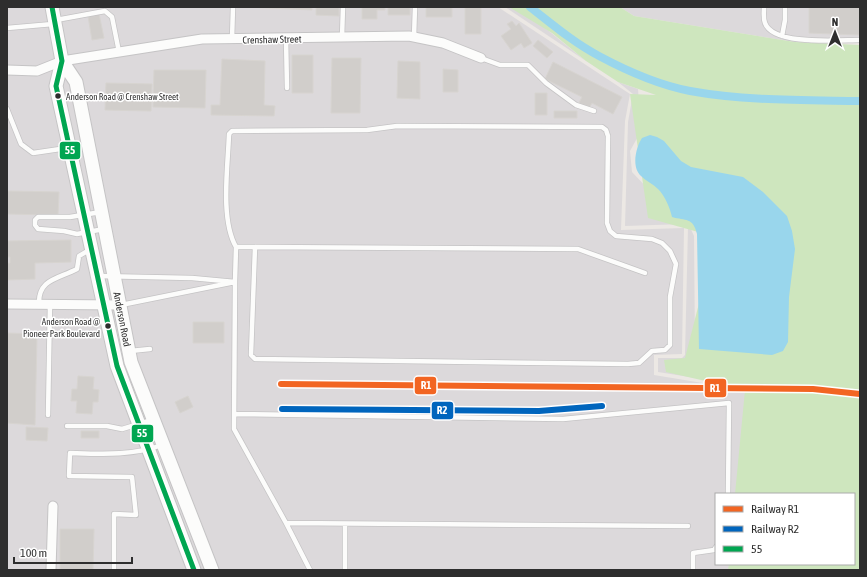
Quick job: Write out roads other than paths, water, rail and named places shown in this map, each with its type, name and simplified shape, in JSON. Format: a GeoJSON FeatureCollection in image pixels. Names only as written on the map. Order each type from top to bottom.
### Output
{"type":"FeatureCollection","features":[{"type":"Feature","properties":{"kind":"main road","name":"Anderson Road"},"geometry":{"type":"LineString","coordinates":[[52,7],[62,61],[76,82],[131,362],[212,570]]}},
{"type":"Feature","properties":{"kind":"main road","name":"Anderson Road"},"geometry":{"type":"LineString","coordinates":[[62,61],[56,86],[96,276],[117,366],[194,570]]}},
{"type":"Feature","properties":{"kind":"street","name":"Crenshaw Street"},"geometry":{"type":"LineString","coordinates":[[7,70],[37,71],[62,61],[202,40],[232,39],[414,37],[443,43],[481,58]]}},
{"type":"Feature","properties":{"kind":"street"},"geometry":{"type":"LineString","coordinates":[[7,304],[119,305]]}},
{"type":"Feature","properties":{"kind":"street"},"geometry":{"type":"LineString","coordinates":[[51,570],[53,506]]}},
{"type":"Feature","properties":{"kind":"lane"},"geometry":{"type":"LineString","coordinates":[[232,39],[233,7]]}},
{"type":"Feature","properties":{"kind":"lane"},"geometry":{"type":"LineString","coordinates":[[342,37],[343,7]]}},
{"type":"Feature","properties":{"kind":"lane"},"geometry":{"type":"LineString","coordinates":[[414,37],[415,7]]}},
{"type":"Feature","properties":{"kind":"lane"},"geometry":{"type":"LineString","coordinates":[[764,7],[764,22],[769,29],[782,36],[799,40],[860,40]]}},
{"type":"Feature","properties":{"kind":"lane"},"geometry":{"type":"LineString","coordinates":[[782,36],[785,20],[785,7]]}},
{"type":"Feature","properties":{"kind":"lane"},"geometry":{"type":"LineString","coordinates":[[7,28],[55,22],[104,11],[112,17],[119,52]]}},
{"type":"Feature","properties":{"kind":"lane"},"geometry":{"type":"LineString","coordinates":[[286,38],[287,88]]}},
{"type":"Feature","properties":{"kind":"lane"},"geometry":{"type":"LineString","coordinates":[[481,58],[500,65],[528,65],[546,83],[576,105],[594,111]]}},
{"type":"Feature","properties":{"kind":"lane"},"geometry":{"type":"LineString","coordinates":[[7,108],[21,144],[33,153],[69,148]]}},
{"type":"Feature","properties":{"kind":"lane"},"geometry":{"type":"LineString","coordinates":[[255,247],[251,355],[255,359],[639,363],[652,351],[665,350],[670,345],[670,297],[676,264],[670,251],[662,243],[652,239],[616,236],[610,231],[607,224],[608,136],[606,130],[602,127],[397,126],[367,130],[232,131],[228,134],[227,220],[231,238],[236,247],[234,429],[310,570]]}},
{"type":"Feature","properties":{"kind":"lane"},"geometry":{"type":"LineString","coordinates":[[101,212],[70,217],[38,217],[35,220],[35,225],[38,229],[64,231],[77,234],[104,229]]}},
{"type":"Feature","properties":{"kind":"lane"},"geometry":{"type":"LineString","coordinates":[[236,247],[578,249],[645,273]]}},
{"type":"Feature","properties":{"kind":"lane"},"geometry":{"type":"LineString","coordinates":[[39,304],[39,293],[45,284],[77,269],[79,256],[90,248]]}},
{"type":"Feature","properties":{"kind":"lane"},"geometry":{"type":"LineString","coordinates":[[96,276],[113,275],[192,278],[235,282]]}},
{"type":"Feature","properties":{"kind":"lane"},"geometry":{"type":"LineString","coordinates":[[119,305],[235,282]]}},
{"type":"Feature","properties":{"kind":"lane"},"geometry":{"type":"LineString","coordinates":[[48,415],[50,304]]}},
{"type":"Feature","properties":{"kind":"lane"},"geometry":{"type":"LineString","coordinates":[[128,351],[150,349]]}},
{"type":"Feature","properties":{"kind":"lane"},"geometry":{"type":"LineString","coordinates":[[234,414],[563,419],[728,403],[728,493]]}},
{"type":"Feature","properties":{"kind":"lane"},"geometry":{"type":"LineString","coordinates":[[67,426],[107,426],[122,429],[153,420]]}},
{"type":"Feature","properties":{"kind":"lane"},"geometry":{"type":"LineString","coordinates":[[114,570],[114,514],[136,515],[132,477],[69,476],[70,453],[123,454],[148,450],[163,445]]}},
{"type":"Feature","properties":{"kind":"lane"},"geometry":{"type":"LineString","coordinates":[[286,523],[688,526]]}},
{"type":"Feature","properties":{"kind":"lane"},"geometry":{"type":"LineString","coordinates":[[345,524],[345,570]]}},
{"type":"Feature","properties":{"kind":"lane"},"geometry":{"type":"LineString","coordinates":[[693,570],[693,553],[714,550],[715,548]]}},
{"type":"Feature","properties":{"kind":"water"},"geometry":{"type":"Polygon","coordinates":[[[650,135],[664,141],[681,161],[691,167],[743,177],[763,192],[787,216],[792,231],[795,249],[789,297],[788,342],[783,351],[772,355],[699,349],[697,234],[691,222],[672,217],[667,202],[661,192],[643,178],[636,168],[635,162],[638,146],[642,138],[650,135]]]}},
{"type":"Feature","properties":{"kind":"waterway"},"geometry":{"type":"LineString","coordinates":[[530,7],[563,33],[590,51],[632,72],[667,85],[690,91],[732,97],[860,101]]}},
{"type":"Feature","properties":{"kind":"rail line","name":"R1"},"geometry":{"type":"LineString","coordinates":[[281,384],[813,389],[860,394]]}},
{"type":"Feature","properties":{"kind":"rail line","name":"R2"},"geometry":{"type":"LineString","coordinates":[[282,409],[539,411],[602,406]]}},
{"type":"Feature","properties":{"kind":"place","name":"Anderson Road @ Crenshaw Street"},"geometry":{"type":"Point","coordinates":[58,96]}},
{"type":"Feature","properties":{"kind":"place","name":"Anderson Road @ Pioneer Park Boulevard"},"geometry":{"type":"Point","coordinates":[108,326]}}]}
